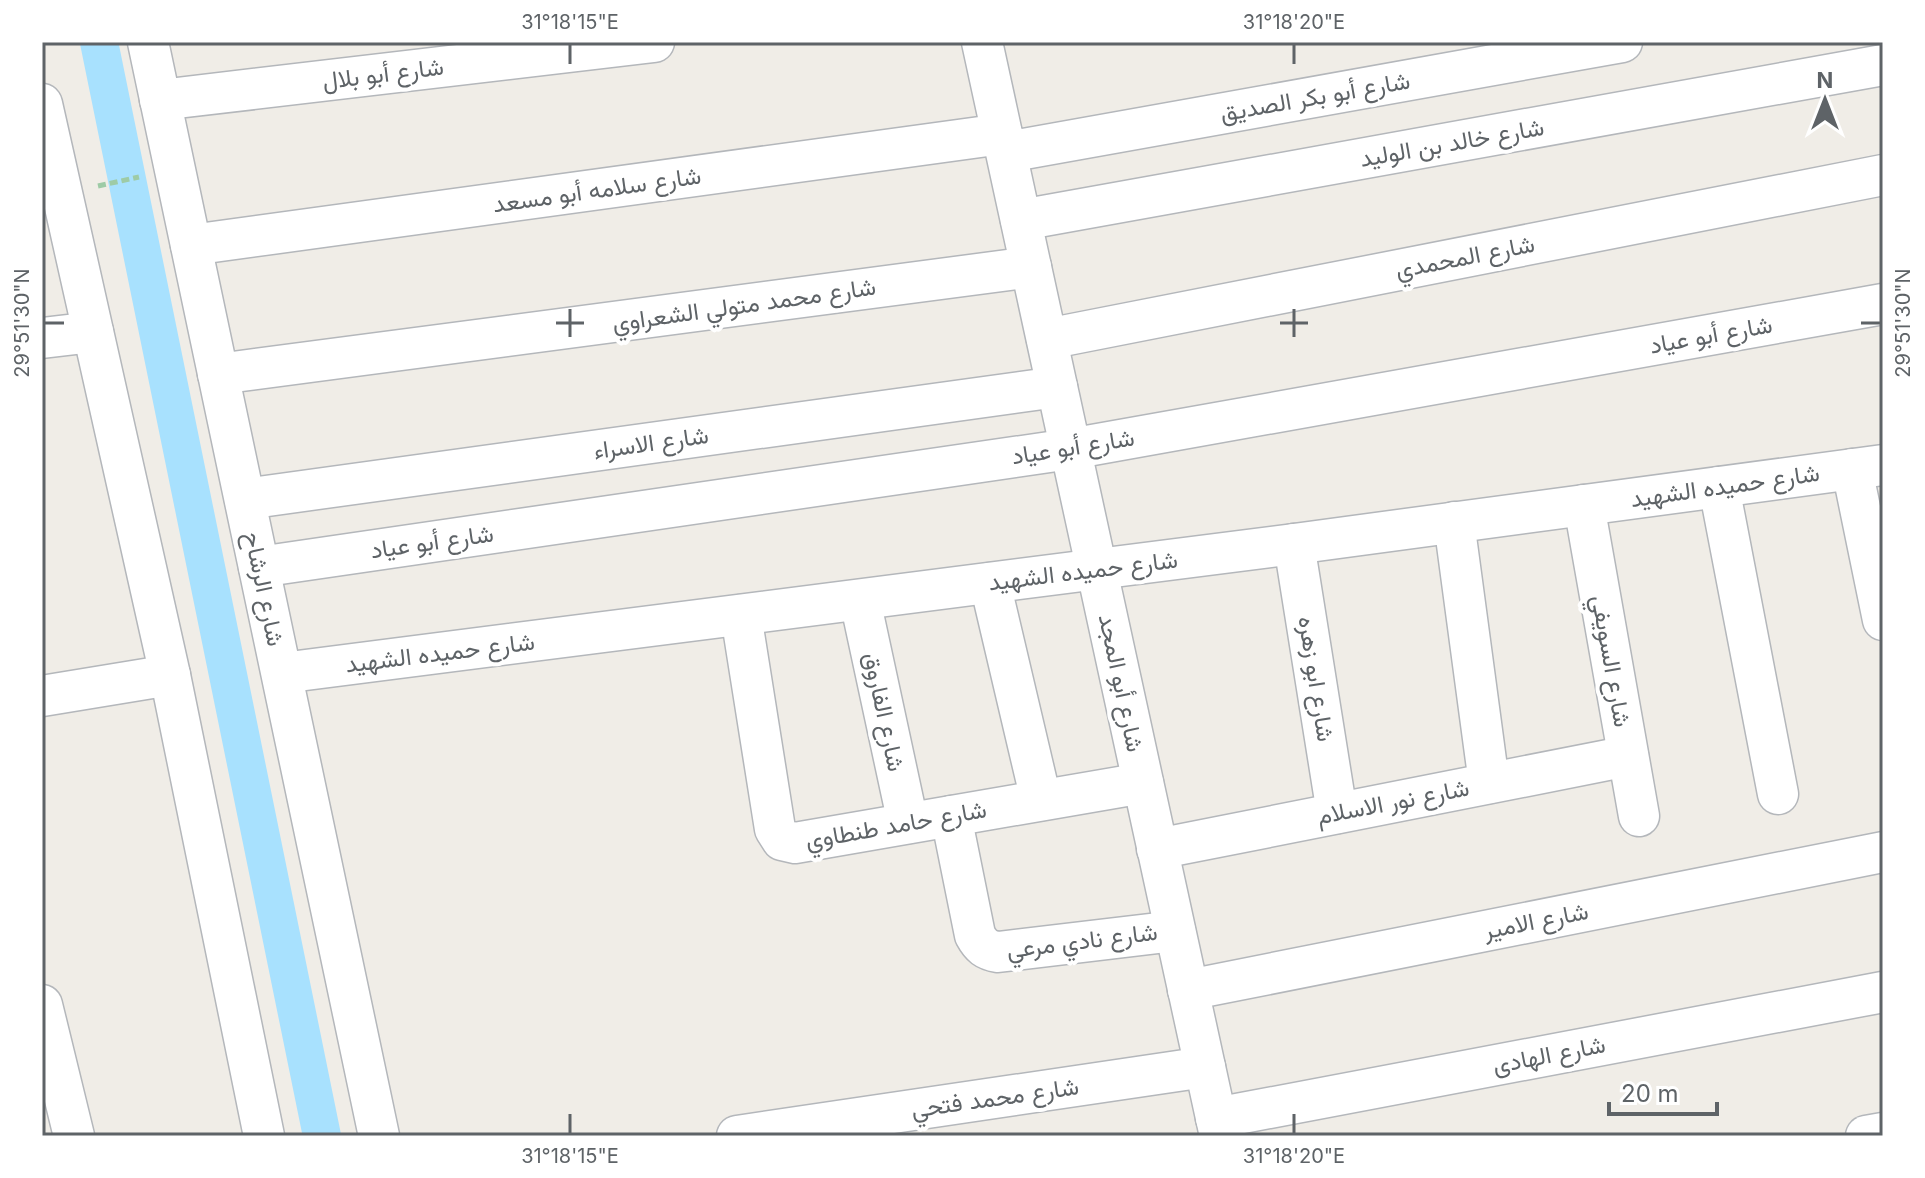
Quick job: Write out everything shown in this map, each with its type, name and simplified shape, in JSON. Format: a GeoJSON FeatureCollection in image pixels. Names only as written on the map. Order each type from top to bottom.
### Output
{"type":"FeatureCollection","features":[{"type":"Feature","properties":{"kind":"street","name":"شارع الرشاح"},"geometry":{"type":"LineString","coordinates":[[148,42],[379,1136]]}},
{"type":"Feature","properties":{"kind":"street","name":"شارع أبو بلال"},"geometry":{"type":"LineString","coordinates":[[160,100],[654,42]]}},
{"type":"Feature","properties":{"kind":"street","name":"شارع أبو المجد"},"geometry":{"type":"LineString","coordinates":[[982,42],[1218,1127]]}},
{"type":"Feature","properties":{"kind":"street","name":"شارع أبو بكر الصديق"},"geometry":{"type":"LineString","coordinates":[[1004,143],[1622,42]]}},
{"type":"Feature","properties":{"kind":"street","name":"شارع خالد بن الوليد"},"geometry":{"type":"LineString","coordinates":[[1021,220],[1883,65]]}},
{"type":"Feature","properties":{"kind":"street"},"geometry":{"type":"LineString","coordinates":[[42,104],[54,184],[93,332],[170,675],[264,1136]]}},
{"type":"Feature","properties":{"kind":"street","name":"شارع سلامه أبو مسعد"},"geometry":{"type":"LineString","coordinates":[[191,245],[1004,143]]}},
{"type":"Feature","properties":{"kind":"street","name":"شارع المحمدي"},"geometry":{"type":"LineString","coordinates":[[1047,339],[1883,175]]}},
{"type":"Feature","properties":{"kind":"street","name":"شارع محمد متولي الشعراوي"},"geometry":{"type":"LineString","coordinates":[[218,374],[1031,267]]}},
{"type":"Feature","properties":{"kind":"street","name":"شارع أبو عياد"},"geometry":{"type":"LineString","coordinates":[[259,567],[1070,449],[1883,304]]}},
{"type":"Feature","properties":{"kind":"street"},"geometry":{"type":"LineString","coordinates":[[42,338],[93,332]]}},
{"type":"Feature","properties":{"kind":"street","name":"شارع الاسراء"},"geometry":{"type":"LineString","coordinates":[[245,499],[1057,387]]}},
{"type":"Feature","properties":{"kind":"street"},"geometry":{"type":"LineString","coordinates":[[1867,467],[1883,620]]}},
{"type":"Feature","properties":{"kind":"street","name":"شارع حميده الشهيد"},"geometry":{"type":"LineString","coordinates":[[282,673],[1096,570],[1867,467]]}},
{"type":"Feature","properties":{"kind":"street"},"geometry":{"type":"LineString","coordinates":[[1719,487],[1778,794]]}},
{"type":"Feature","properties":{"kind":"street","name":"شارع السويفي"},"geometry":{"type":"LineString","coordinates":[[1584,505],[1639,816]]}},
{"type":"Feature","properties":{"kind":"street"},"geometry":{"type":"LineString","coordinates":[[1454,522],[1489,783]]}},
{"type":"Feature","properties":{"kind":"street","name":"شارع ابو زهره"},"geometry":{"type":"LineString","coordinates":[[1294,544],[1337,813]]}},
{"type":"Feature","properties":{"kind":"street"},"geometry":{"type":"LineString","coordinates":[[990,583],[1041,800]]}},
{"type":"Feature","properties":{"kind":"street","name":"شارع الفاروق"},"geometry":{"type":"LineString","coordinates":[[860,600],[908,823]]}},
{"type":"Feature","properties":{"kind":"street","name":"شارع حامد طنطاوي"},"geometry":{"type":"LineString","coordinates":[[741,615],[778,835],[782,840],[795,843],[1143,783]]}},
{"type":"Feature","properties":{"kind":"street"},"geometry":{"type":"LineString","coordinates":[[42,696],[170,675]]}},
{"type":"Feature","properties":{"kind":"street","name":"شارع نور الاسلام"},"geometry":{"type":"LineString","coordinates":[[1157,849],[1628,756]]}},
{"type":"Feature","properties":{"kind":"street","name":"شارع نادي مرعي"},"geometry":{"type":"LineString","coordinates":[[951,816],[975,935],[979,944],[987,950],[998,952],[1175,931]]}},
{"type":"Feature","properties":{"kind":"street","name":"شارع الامير"},"geometry":{"type":"LineString","coordinates":[[1188,990],[1883,852]]}},
{"type":"Feature","properties":{"kind":"street","name":"شارع الهادى"},"geometry":{"type":"LineString","coordinates":[[1218,1127],[1883,992]]}},
{"type":"Feature","properties":{"kind":"street"},"geometry":{"type":"LineString","coordinates":[[42,1005],[74,1136]]}},
{"type":"Feature","properties":{"kind":"street","name":"شارع محمد فتحي"},"geometry":{"type":"LineString","coordinates":[[737,1136],[1205,1067]]}},
{"type":"Feature","properties":{"kind":"street"},"geometry":{"type":"LineString","coordinates":[[1866,1136],[1883,1133]]}},
{"type":"Feature","properties":{"kind":"path"},"geometry":{"type":"LineString","coordinates":[[54,184],[175,169]]}},
{"type":"Feature","properties":{"kind":"waterway"},"geometry":{"type":"LineString","coordinates":[[99,42],[322,1136]]}}]}
